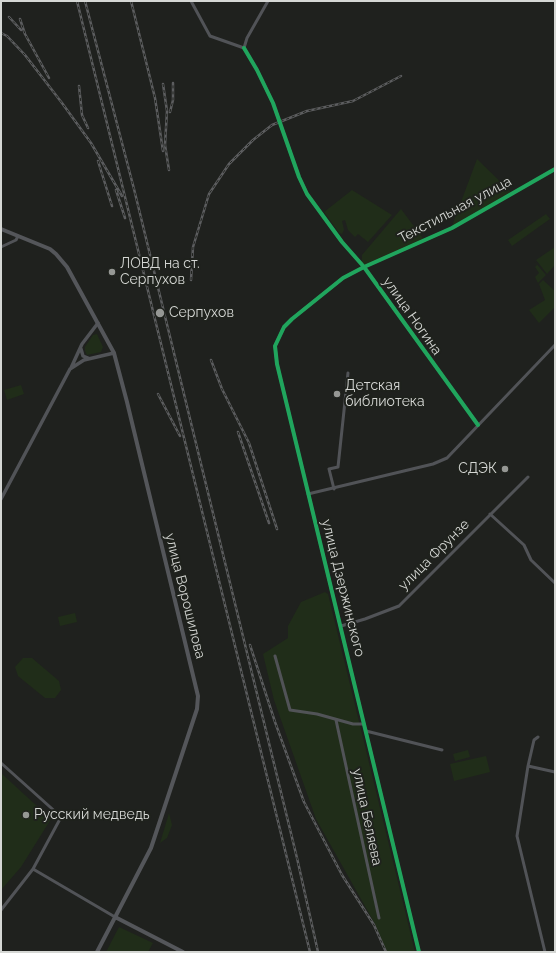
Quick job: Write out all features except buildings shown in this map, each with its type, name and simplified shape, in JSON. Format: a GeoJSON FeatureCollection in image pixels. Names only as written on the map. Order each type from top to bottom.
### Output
{"type":"FeatureCollection","features":[{"type":"Feature","properties":{"kind":"main road"},"geometry":{"type":"LineString","coordinates":[[1,229],[18,236]]}},
{"type":"Feature","properties":{"kind":"main road","name":"улица Ворошилова"},"geometry":{"type":"LineString","coordinates":[[18,236],[50,249],[67,267],[114,353],[198,696],[197,709],[151,848],[97,952]]}},
{"type":"Feature","properties":{"kind":"main road"},"geometry":{"type":"LineString","coordinates":[[115,917],[183,952]]}},
{"type":"Feature","properties":{"kind":"street"},"geometry":{"type":"LineString","coordinates":[[191,1],[210,36],[244,48],[247,38],[268,1]]}},
{"type":"Feature","properties":{"kind":"street","name":"улица Ногина"},"geometry":{"type":"LineString","coordinates":[[244,48],[257,70],[273,104],[299,177],[307,194],[342,242],[364,267],[478,425]]}},
{"type":"Feature","properties":{"kind":"street","name":"Текстильная улица"},"geometry":{"type":"LineString","coordinates":[[364,267],[448,230],[555,169]]}},
{"type":"Feature","properties":{"kind":"street"},"geometry":{"type":"LineString","coordinates":[[1,247],[16,240],[18,236]]}},
{"type":"Feature","properties":{"kind":"street","name":"улица Дзержинского"},"geometry":{"type":"LineString","coordinates":[[364,267],[343,278],[292,319],[284,327],[275,346],[277,364],[419,952]]}},
{"type":"Feature","properties":{"kind":"street"},"geometry":{"type":"LineString","coordinates":[[1,499],[82,344],[98,323]]}},
{"type":"Feature","properties":{"kind":"street"},"geometry":{"type":"LineString","coordinates":[[82,344],[81,353],[85,358],[90,359]]}},
{"type":"Feature","properties":{"kind":"street"},"geometry":{"type":"LineString","coordinates":[[308,494],[433,464],[447,458],[555,345]]}},
{"type":"Feature","properties":{"kind":"street"},"geometry":{"type":"LineString","coordinates":[[70,369],[80,361],[114,353]]}},
{"type":"Feature","properties":{"kind":"street"},"geometry":{"type":"LineString","coordinates":[[334,488],[329,469],[338,467],[348,373]]}},
{"type":"Feature","properties":{"kind":"street","name":"улица Фрунзе"},"geometry":{"type":"LineString","coordinates":[[341,626],[365,619],[399,606],[528,476]]}},
{"type":"Feature","properties":{"kind":"street"},"geometry":{"type":"LineString","coordinates":[[490,514],[524,545],[531,560],[555,583]]}},
{"type":"Feature","properties":{"kind":"street"},"geometry":{"type":"LineString","coordinates":[[275,656],[288,709],[317,714],[353,724],[364,724]]}},
{"type":"Feature","properties":{"kind":"street","name":"улица Беляева"},"geometry":{"type":"LineString","coordinates":[[336,720],[379,918]]}},
{"type":"Feature","properties":{"kind":"street"},"geometry":{"type":"LineString","coordinates":[[366,731],[442,750]]}},
{"type":"Feature","properties":{"kind":"street"},"geometry":{"type":"LineString","coordinates":[[538,737],[534,740],[528,766],[517,836],[545,952]]}},
{"type":"Feature","properties":{"kind":"street"},"geometry":{"type":"LineString","coordinates":[[1,763],[59,815],[60,819],[33,870],[1,910]]}},
{"type":"Feature","properties":{"kind":"street"},"geometry":{"type":"LineString","coordinates":[[528,766],[555,772]]}},
{"type":"Feature","properties":{"kind":"street"},"geometry":{"type":"LineString","coordinates":[[33,870],[115,917]]}},
{"type":"Feature","properties":{"kind":"green space"},"geometry":{"type":"Polygon","coordinates":[[[477,159],[511,192],[452,226],[477,159]]]}},
{"type":"Feature","properties":{"kind":"green space"},"geometry":{"type":"Polygon","coordinates":[[[352,190],[392,215],[368,242],[358,234],[355,237],[348,230],[345,220],[342,221],[344,230],[342,234],[339,233],[324,212],[352,190]]]}},
{"type":"Feature","properties":{"kind":"green space"},"geometry":{"type":"Polygon","coordinates":[[[401,209],[425,241],[362,267],[362,255],[401,209]]]}},
{"type":"Feature","properties":{"kind":"green space"},"geometry":{"type":"Polygon","coordinates":[[[546,214],[550,219],[512,246],[508,240],[546,214]]]}},
{"type":"Feature","properties":{"kind":"green space"},"geometry":{"type":"Polygon","coordinates":[[[555,247],[555,265],[547,274],[536,260],[555,247]]]}},
{"type":"Feature","properties":{"kind":"green space"},"geometry":{"type":"Polygon","coordinates":[[[534,261],[546,275],[538,283],[535,277],[539,273],[535,267],[537,265],[534,261]]]}},
{"type":"Feature","properties":{"kind":"green space"},"geometry":{"type":"Polygon","coordinates":[[[543,280],[555,291],[555,307],[539,323],[529,310],[545,300],[539,284],[543,280]]]}},
{"type":"Feature","properties":{"kind":"green space"},"geometry":{"type":"Polygon","coordinates":[[[97,334],[103,347],[101,352],[87,355],[85,347],[93,335],[97,334]]]}},
{"type":"Feature","properties":{"kind":"green space"},"geometry":{"type":"Polygon","coordinates":[[[21,385],[24,394],[7,400],[4,390],[21,385]]]}},
{"type":"Feature","properties":{"kind":"green space"},"geometry":{"type":"Polygon","coordinates":[[[325,592],[328,594],[415,952],[387,952],[375,924],[316,819],[274,700],[263,654],[288,638],[288,626],[301,602],[325,592]]]}},
{"type":"Feature","properties":{"kind":"green space"},"geometry":{"type":"Polygon","coordinates":[[[75,613],[77,622],[60,626],[58,617],[75,613]]]}},
{"type":"Feature","properties":{"kind":"green space"},"geometry":{"type":"Polygon","coordinates":[[[23,658],[32,658],[59,681],[61,690],[55,698],[45,698],[18,676],[15,667],[23,658]]]}},
{"type":"Feature","properties":{"kind":"green space"},"geometry":{"type":"Polygon","coordinates":[[[468,750],[470,757],[455,761],[453,754],[468,750]]]}},
{"type":"Feature","properties":{"kind":"green space"},"geometry":{"type":"Polygon","coordinates":[[[486,756],[490,772],[454,781],[450,764],[486,756]]]}},
{"type":"Feature","properties":{"kind":"green space","name":"Русский медведь"},"geometry":{"type":"Polygon","coordinates":[[[1,773],[51,819],[21,867],[1,890],[1,773]]]}},
{"type":"Feature","properties":{"kind":"green space"},"geometry":{"type":"Polygon","coordinates":[[[169,813],[172,825],[167,838],[160,843],[169,813]]]}},
{"type":"Feature","properties":{"kind":"green space"},"geometry":{"type":"Polygon","coordinates":[[[119,927],[153,943],[148,952],[106,952],[119,927]]]}},
{"type":"Feature","properties":{"kind":"railway"},"geometry":{"type":"LineString","coordinates":[[77,1],[310,952]]}},
{"type":"Feature","properties":{"kind":"railway"},"geometry":{"type":"LineString","coordinates":[[85,1],[134,189],[297,858],[318,952]]}},
{"type":"Feature","properties":{"kind":"railway"},"geometry":{"type":"LineString","coordinates":[[131,1],[155,98],[163,151]]}},
{"type":"Feature","properties":{"kind":"railway"},"geometry":{"type":"LineString","coordinates":[[9,17],[21,30]]}},
{"type":"Feature","properties":{"kind":"railway"},"geometry":{"type":"LineString","coordinates":[[20,19],[25,34],[49,78]]}},
{"type":"Feature","properties":{"kind":"railway"},"geometry":{"type":"LineString","coordinates":[[1,33],[7,36],[25,55],[62,103],[91,143],[122,196]]}},
{"type":"Feature","properties":{"kind":"railway"},"geometry":{"type":"LineString","coordinates":[[191,280],[193,247],[209,194],[229,164],[253,140],[272,125],[307,111],[353,101],[401,76]]}},
{"type":"Feature","properties":{"kind":"railway"},"geometry":{"type":"LineString","coordinates":[[170,112],[173,100],[173,83]]}},
{"type":"Feature","properties":{"kind":"railway"},"geometry":{"type":"LineString","coordinates":[[163,84],[167,111],[165,145],[169,170]]}},
{"type":"Feature","properties":{"kind":"railway"},"geometry":{"type":"LineString","coordinates":[[79,86],[82,115],[88,128]]}},
{"type":"Feature","properties":{"kind":"railway"},"geometry":{"type":"LineString","coordinates":[[98,161],[112,206]]}},
{"type":"Feature","properties":{"kind":"railway"},"geometry":{"type":"LineString","coordinates":[[116,190],[125,218]]}},
{"type":"Feature","properties":{"kind":"railway"},"geometry":{"type":"LineString","coordinates":[[211,360],[222,389],[249,443],[277,529]]}},
{"type":"Feature","properties":{"kind":"railway"},"geometry":{"type":"LineString","coordinates":[[158,394],[180,436]]}},
{"type":"Feature","properties":{"kind":"railway"},"geometry":{"type":"LineString","coordinates":[[238,432],[269,523]]}},
{"type":"Feature","properties":{"kind":"railway"},"geometry":{"type":"LineString","coordinates":[[250,645],[275,722],[304,802],[342,875],[374,925],[386,952]]}},
{"type":"Feature","properties":{"kind":"cycle path"},"geometry":{"type":"LineString","coordinates":[[244,48],[257,70],[273,103],[299,177],[307,194],[342,242],[364,267],[478,425]]}},
{"type":"Feature","properties":{"kind":"cycle path"},"geometry":{"type":"LineString","coordinates":[[419,952],[277,364],[275,346],[284,327],[343,278],[364,267],[452,228],[555,169]]}},
{"type":"Feature","properties":{"kind":"place","name":"ЛОВД на ст. Серпухов"},"geometry":{"type":"Point","coordinates":[112,272]}},
{"type":"Feature","properties":{"kind":"place","name":"Серпухов"},"geometry":{"type":"Point","coordinates":[160,313]}},
{"type":"Feature","properties":{"kind":"place","name":"Детская библиотека"},"geometry":{"type":"Point","coordinates":[337,394]}},
{"type":"Feature","properties":{"kind":"place","name":"СДЭК"},"geometry":{"type":"Point","coordinates":[505,469]}},
{"type":"Feature","properties":{"kind":"place","name":"Русский медведь"},"geometry":{"type":"Point","coordinates":[26,815]}}]}
